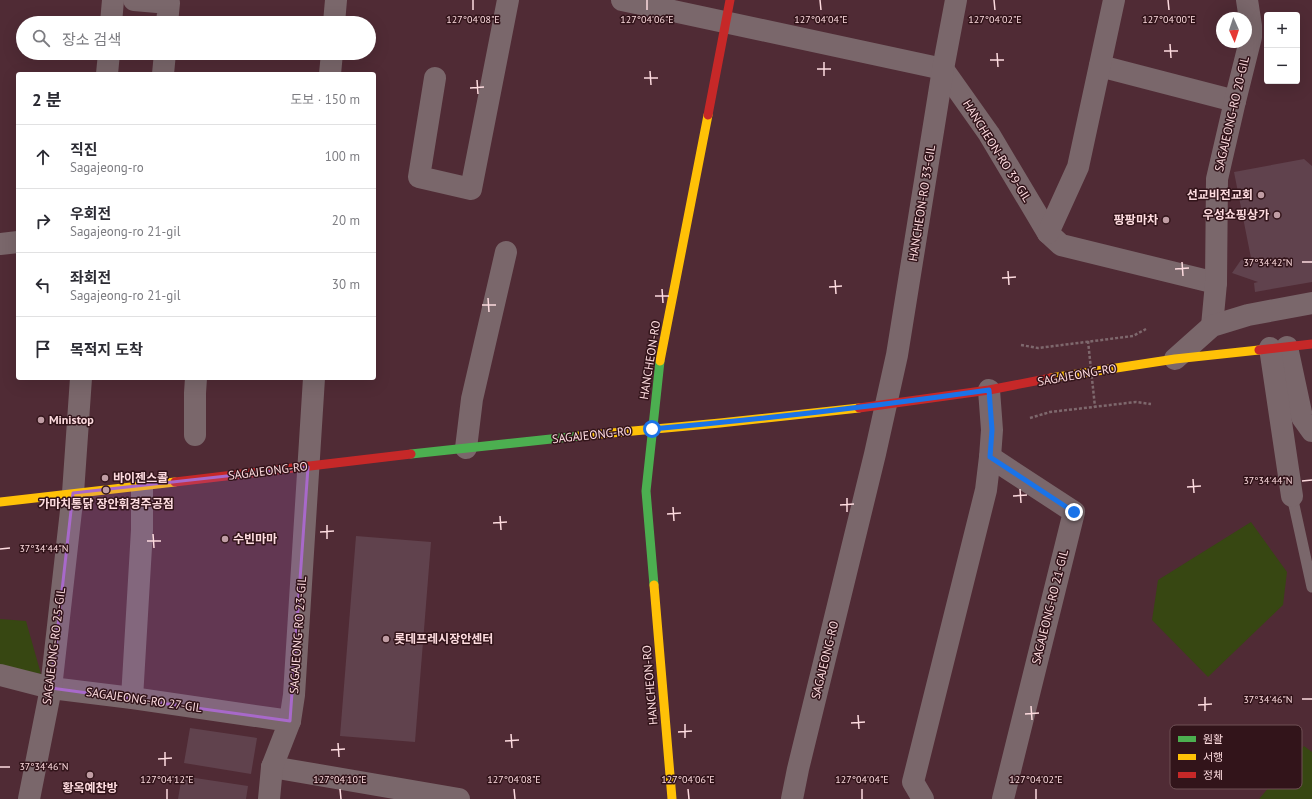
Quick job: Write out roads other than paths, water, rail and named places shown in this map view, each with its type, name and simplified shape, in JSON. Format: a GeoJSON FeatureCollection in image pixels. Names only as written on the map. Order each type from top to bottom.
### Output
{"type":"FeatureCollection","features":[{"type":"Feature","properties":{"kind":"main road","name":"HANCHEON-RO"},"geometry":{"type":"LineString","coordinates":[[672,799],[646,491],[660,363],[730,0]]}},
{"type":"Feature","properties":{"kind":"main road","name":"SAGAJEONG-RO"},"geometry":{"type":"LineString","coordinates":[[0,502],[466,448],[885,405],[989,390],[1075,374],[1175,359],[1312,344]]}},
{"type":"Feature","properties":{"kind":"street"},"geometry":{"type":"LineString","coordinates":[[112,16],[113,0]]}},
{"type":"Feature","properties":{"kind":"street"},"geometry":{"type":"LineString","coordinates":[[134,0],[169,3],[168,16]]}},
{"type":"Feature","properties":{"kind":"street"},"geometry":{"type":"LineString","coordinates":[[335,16],[336,0]]}},
{"type":"Feature","properties":{"kind":"street"},"geometry":{"type":"LineString","coordinates":[[435,78],[419,177],[471,189],[508,0]]}},
{"type":"Feature","properties":{"kind":"street"},"geometry":{"type":"LineString","coordinates":[[622,0],[943,69]]}},
{"type":"Feature","properties":{"kind":"street","name":"HANCHEON-RO 33-GIL"},"geometry":{"type":"LineString","coordinates":[[885,405],[897,355],[943,69],[956,0]]}},
{"type":"Feature","properties":{"kind":"street"},"geometry":{"type":"LineString","coordinates":[[1048,233],[1078,167],[1114,0]]}},
{"type":"Feature","properties":{"kind":"street","name":"SAGAJEONG-RO 20-GIL"},"geometry":{"type":"LineString","coordinates":[[1212,326],[1216,283],[1217,179],[1251,37],[1251,26],[1245,1]]}},
{"type":"Feature","properties":{"kind":"street"},"geometry":{"type":"LineString","coordinates":[[107,72],[108,60]]}},
{"type":"Feature","properties":{"kind":"street"},"geometry":{"type":"LineString","coordinates":[[163,72],[164,60]]}},
{"type":"Feature","properties":{"kind":"street"},"geometry":{"type":"LineString","coordinates":[[330,72],[331,60]]}},
{"type":"Feature","properties":{"kind":"street"},"geometry":{"type":"LineString","coordinates":[[1100,66],[1235,101]]}},
{"type":"Feature","properties":{"kind":"street","name":"HANCHEON-RO 39-GIL"},"geometry":{"type":"LineString","coordinates":[[943,69],[990,134],[1048,233],[1061,245],[1216,283]]}},
{"type":"Feature","properties":{"kind":"street"},"geometry":{"type":"LineString","coordinates":[[0,244],[16,242]]}},
{"type":"Feature","properties":{"kind":"street"},"geometry":{"type":"LineString","coordinates":[[466,448],[472,399],[506,252]]}},
{"type":"Feature","properties":{"kind":"street"},"geometry":{"type":"LineString","coordinates":[[1175,359],[1212,326],[1248,315],[1312,303]]}},
{"type":"Feature","properties":{"kind":"street"},"geometry":{"type":"LineString","coordinates":[[1278,347],[1309,420]]}},
{"type":"Feature","properties":{"kind":"street"},"geometry":{"type":"LineString","coordinates":[[1278,347],[1292,496]]}},
{"type":"Feature","properties":{"kind":"street","name":"SAGAJEONG-RO 25-GIL"},"geometry":{"type":"LineString","coordinates":[[29,799],[51,688],[73,493],[81,380]]}},
{"type":"Feature","properties":{"kind":"street"},"geometry":{"type":"LineString","coordinates":[[195,435],[196,380]]}},
{"type":"Feature","properties":{"kind":"street","name":"SAGAJEONG-RO 23-GIL"},"geometry":{"type":"LineString","coordinates":[[269,799],[272,767],[290,721],[294,695],[314,380]]}},
{"type":"Feature","properties":{"kind":"street"},"geometry":{"type":"LineString","coordinates":[[923,799],[913,782],[986,490],[992,430],[989,390]]}},
{"type":"Feature","properties":{"kind":"street","name":"SAGAJEONG-RO"},"geometry":{"type":"LineString","coordinates":[[792,799],[885,405]]}},
{"type":"Feature","properties":{"kind":"street","name":"SAGAJEONG-RO 21-GIL"},"geometry":{"type":"LineString","coordinates":[[990,457],[1074,512],[1003,799]]}},
{"type":"Feature","properties":{"kind":"street"},"geometry":{"type":"LineString","coordinates":[[132,698],[142,530],[142,485]]}},
{"type":"Feature","properties":{"kind":"street","name":"SAGAJEONG-RO 27-GIL"},"geometry":{"type":"LineString","coordinates":[[0,675],[51,688],[290,721]]}},
{"type":"Feature","properties":{"kind":"street"},"geometry":{"type":"LineString","coordinates":[[272,767],[353,790],[456,799]]}},
{"type":"Feature","properties":{"kind":"lane"},"geometry":{"type":"LineString","coordinates":[[1292,496],[1312,587]]}},
{"type":"Feature","properties":{"kind":"place","name":"선교비전교회"},"geometry":{"type":"Point","coordinates":[1261,195]}},
{"type":"Feature","properties":{"kind":"place","name":"우성쇼핑상가"},"geometry":{"type":"Point","coordinates":[1277,215]}},
{"type":"Feature","properties":{"kind":"place","name":"팡팡마차"},"geometry":{"type":"Point","coordinates":[1166,220]}},
{"type":"Feature","properties":{"kind":"place","name":"Ministop"},"geometry":{"type":"Point","coordinates":[41,420]}},
{"type":"Feature","properties":{"kind":"place","name":"바이젠스콜"},"geometry":{"type":"Point","coordinates":[105,478]}},
{"type":"Feature","properties":{"kind":"place","name":"가마치통닭 장안휘경주공점"},"geometry":{"type":"Point","coordinates":[106,490]}},
{"type":"Feature","properties":{"kind":"place","name":"수빈마마"},"geometry":{"type":"Point","coordinates":[225,539]}},
{"type":"Feature","properties":{"kind":"place","name":"롯데프레시장안센터"},"geometry":{"type":"Point","coordinates":[386,639]}},
{"type":"Feature","properties":{"kind":"place","name":"황옥예찬방"},"geometry":{"type":"Point","coordinates":[90,775]}}]}
